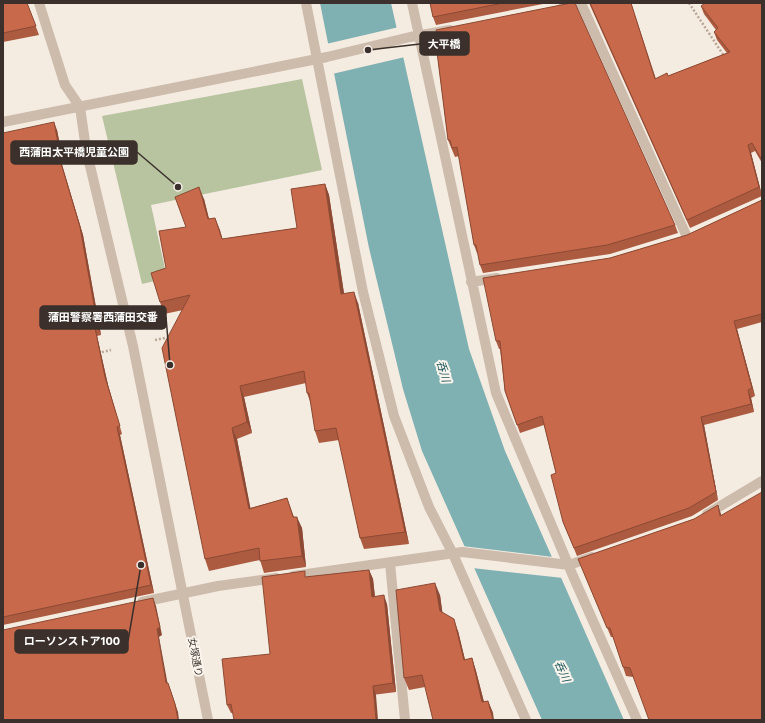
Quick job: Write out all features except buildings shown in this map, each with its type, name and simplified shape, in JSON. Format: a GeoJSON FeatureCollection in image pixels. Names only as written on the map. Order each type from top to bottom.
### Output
{"type":"FeatureCollection","features":[{"type":"Feature","properties":{"kind":"street"},"geometry":{"type":"LineString","coordinates":[[39,3],[65,85],[80,106]]}},
{"type":"Feature","properties":{"kind":"street"},"geometry":{"type":"LineString","coordinates":[[306,3],[323,58],[363,292],[394,416],[429,507],[458,553],[526,720]]}},
{"type":"Feature","properties":{"kind":"street"},"geometry":{"type":"LineString","coordinates":[[412,3],[415,37],[496,393],[565,565],[637,720]]}},
{"type":"Feature","properties":{"kind":"street"},"geometry":{"type":"LineString","coordinates":[[550,10],[581,3],[686,237]]}},
{"type":"Feature","properties":{"kind":"street"},"geometry":{"type":"LineString","coordinates":[[3,122],[323,58],[458,28]]}},
{"type":"Feature","properties":{"kind":"street","name":"女塚通り"},"geometry":{"type":"LineString","coordinates":[[80,106],[86,149],[132,346],[184,594],[208,720]]}},
{"type":"Feature","properties":{"kind":"street"},"geometry":{"type":"LineString","coordinates":[[471,282],[510,276]]}},
{"type":"Feature","properties":{"kind":"street"},"geometry":{"type":"LineString","coordinates":[[695,522],[762,481]]}},
{"type":"Feature","properties":{"kind":"street"},"geometry":{"type":"LineString","coordinates":[[135,604],[218,586],[458,553],[565,565],[599,555]]}},
{"type":"Feature","properties":{"kind":"street"},"geometry":{"type":"LineString","coordinates":[[390,563],[405,720]]}},
{"type":"Feature","properties":{"kind":"path"},"geometry":{"type":"LineString","coordinates":[[688,3],[727,61]]}},
{"type":"Feature","properties":{"kind":"path"},"geometry":{"type":"LineString","coordinates":[[95,354],[172,336]]}},
{"type":"Feature","properties":{"kind":"green space"},"geometry":{"type":"Polygon","coordinates":[[[302,79],[322,170],[151,205],[167,278],[142,284],[102,116],[302,79]]]}},
{"type":"Feature","properties":{"kind":"water","name":"呑川"},"geometry":{"type":"Polygon","coordinates":[[[320,3],[391,3],[469,349],[505,451],[624,720],[542,720],[422,451],[403,389],[369,248],[320,3]]]}},
{"type":"Feature","properties":{"kind":"pier"},"geometry":{"type":"Polygon","coordinates":[[[399,27],[405,57],[332,74],[326,44],[399,27]]]}},
{"type":"Feature","properties":{"kind":"pier"},"geometry":{"type":"Polygon","coordinates":[[[462,546],[553,557],[563,578],[472,568],[462,546]]]}},
{"type":"Feature","properties":{"kind":"place","name":"大平橋"},"geometry":{"type":"Point","coordinates":[368,50]}},
{"type":"Feature","properties":{"kind":"place","name":"西蒲田太平橋児童公園"},"geometry":{"type":"Point","coordinates":[178,187]}},
{"type":"Feature","properties":{"kind":"place","name":"蒲田警察署西蒲田交番"},"geometry":{"type":"Point","coordinates":[170,365]}},
{"type":"Feature","properties":{"kind":"place","name":"ローソンストア100"},"geometry":{"type":"Point","coordinates":[141,565]}}]}
